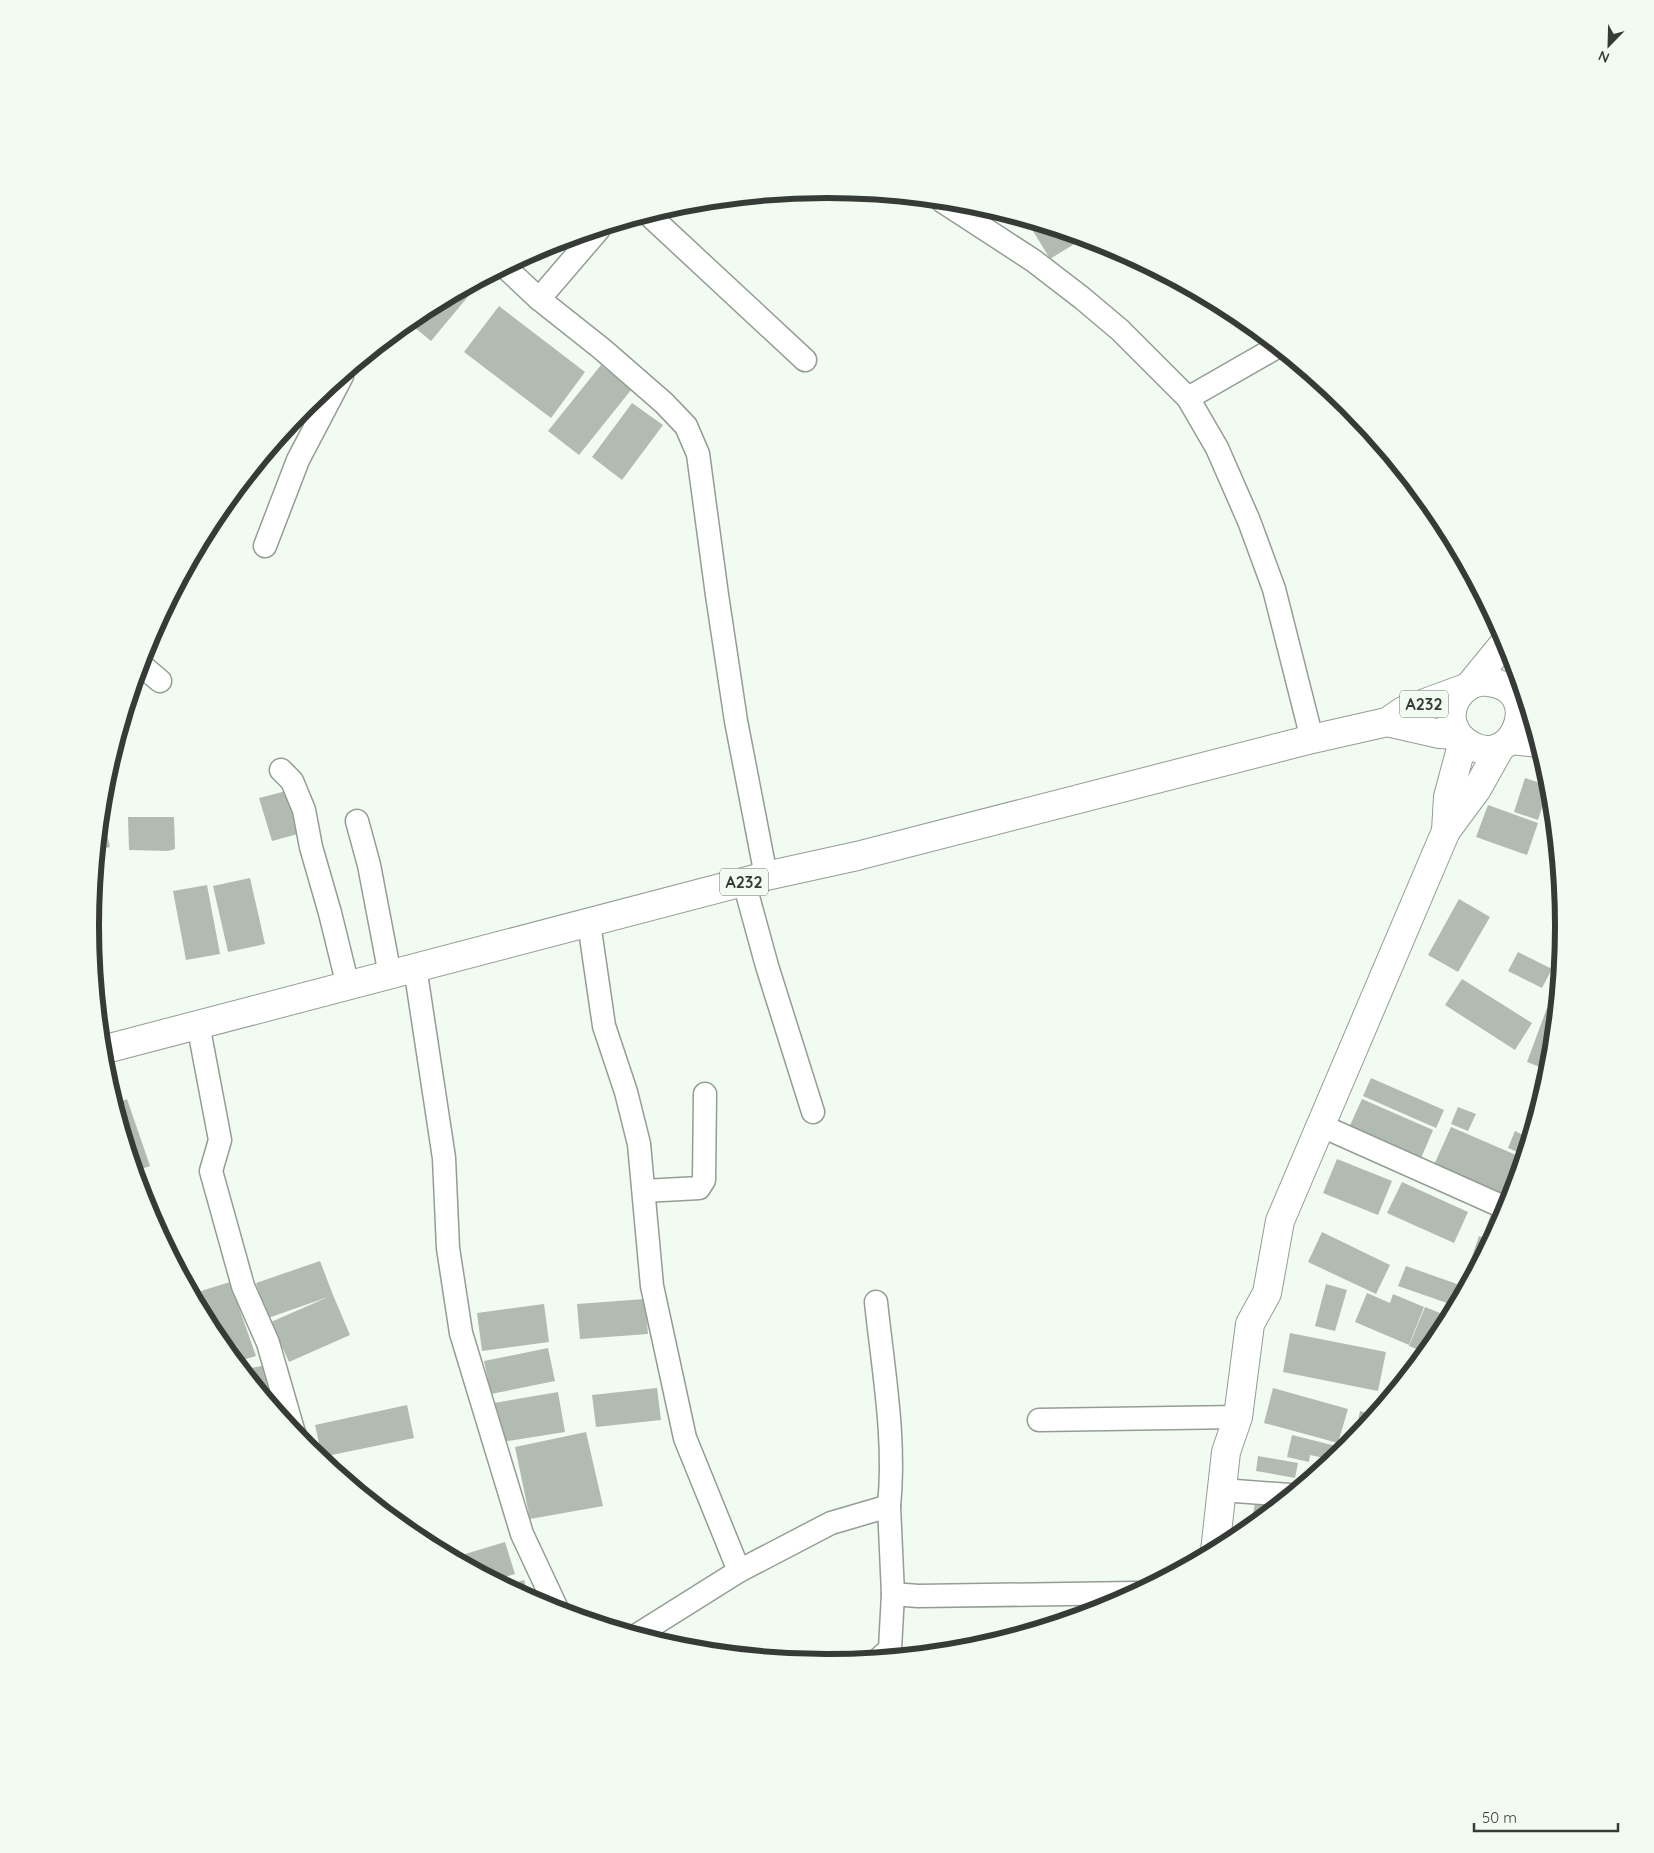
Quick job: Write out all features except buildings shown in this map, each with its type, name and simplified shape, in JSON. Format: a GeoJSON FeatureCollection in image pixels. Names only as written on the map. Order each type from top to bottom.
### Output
{"type":"FeatureCollection","features":[{"type":"Feature","properties":{"kind":"main road"},"geometry":{"type":"LineString","coordinates":[[1500,648],[1456,698],[1452,710],[1452,722],[1460,738],[1477,749],[1489,750],[1505,744],[1531,743]]}},
{"type":"Feature","properties":{"kind":"main road"},"geometry":{"type":"LineString","coordinates":[[1467,687],[1487,681],[1499,684],[1518,696]]}},
{"type":"Feature","properties":{"kind":"main road","name":"A232"},"geometry":{"type":"LineString","coordinates":[[109,1048],[755,879],[857,856],[1312,739],[1387,722],[1403,711],[1467,687]]}},
{"type":"Feature","properties":{"kind":"main road"},"geometry":{"type":"LineString","coordinates":[[1216,1542],[1226,1452],[1238,1417],[1250,1324],[1267,1293],[1280,1222],[1446,831],[1505,744],[1517,730],[1520,718],[1520,703]]}},
{"type":"Feature","properties":{"kind":"main road","name":"A232"},"geometry":{"type":"LineString","coordinates":[[1387,722],[1460,738]]}},
{"type":"Feature","properties":{"kind":"main road"},"geometry":{"type":"LineString","coordinates":[[1446,831],[1448,797],[1460,738]]}},
{"type":"Feature","properties":{"kind":"street"},"geometry":{"type":"LineString","coordinates":[[955,210],[1034,261],[1082,298],[1120,330],[1188,398],[1217,448],[1249,521],[1274,589],[1312,739]]}},
{"type":"Feature","properties":{"kind":"street"},"geometry":{"type":"LineString","coordinates":[[654,219],[805,360]]}},
{"type":"Feature","properties":{"kind":"street"},"geometry":{"type":"LineString","coordinates":[[539,300],[592,237]]}},
{"type":"Feature","properties":{"kind":"street"},"geometry":{"type":"LineString","coordinates":[[509,271],[539,300],[602,349],[664,403],[686,426],[698,454],[768,966],[813,1112]]}},
{"type":"Feature","properties":{"kind":"street"},"geometry":{"type":"LineString","coordinates":[[1188,398],[1271,350]]}},
{"type":"Feature","properties":{"kind":"street"},"geometry":{"type":"LineString","coordinates":[[265,546],[298,460],[313,411]]}},
{"type":"Feature","properties":{"kind":"street"},"geometry":{"type":"LineString","coordinates":[[146,669],[160,681]]}},
{"type":"Feature","properties":{"kind":"street"},"geometry":{"type":"LineString","coordinates":[[281,770],[292,781],[304,810],[311,847],[348,986]]}},
{"type":"Feature","properties":{"kind":"street"},"geometry":{"type":"LineString","coordinates":[[357,821],[369,865],[381,934],[402,971],[444,1158],[448,1248],[460,1333],[522,1534],[553,1601]]}},
{"type":"Feature","properties":{"kind":"street"},"geometry":{"type":"LineString","coordinates":[[589,923],[604,1026],[626,1092],[639,1144],[652,1286],[685,1438],[739,1571]]}},
{"type":"Feature","properties":{"kind":"street"},"geometry":{"type":"LineString","coordinates":[[198,1024],[220,1140],[210,1171],[243,1286],[271,1350],[290,1418]]}},
{"type":"Feature","properties":{"kind":"street"},"geometry":{"type":"LineString","coordinates":[[644,1191],[699,1188],[704,1180],[705,1094]]}},
{"type":"Feature","properties":{"kind":"street"},"geometry":{"type":"LineString","coordinates":[[1322,1126],[1500,1205]]}},
{"type":"Feature","properties":{"kind":"street"},"geometry":{"type":"LineString","coordinates":[[876,1302],[891,1447],[892,1479],[889,1506],[894,1594],[890,1649],[887,1652]]}},
{"type":"Feature","properties":{"kind":"street"},"geometry":{"type":"LineString","coordinates":[[1039,1420],[1238,1417]]}},
{"type":"Feature","properties":{"kind":"street"},"geometry":{"type":"LineString","coordinates":[[1222,1490],[1282,1494]]}},
{"type":"Feature","properties":{"kind":"street"},"geometry":{"type":"LineString","coordinates":[[643,1631],[739,1571],[831,1523],[889,1506]]}},
{"type":"Feature","properties":{"kind":"street"},"geometry":{"type":"LineString","coordinates":[[894,1594],[918,1596],[1119,1593]]}}]}
